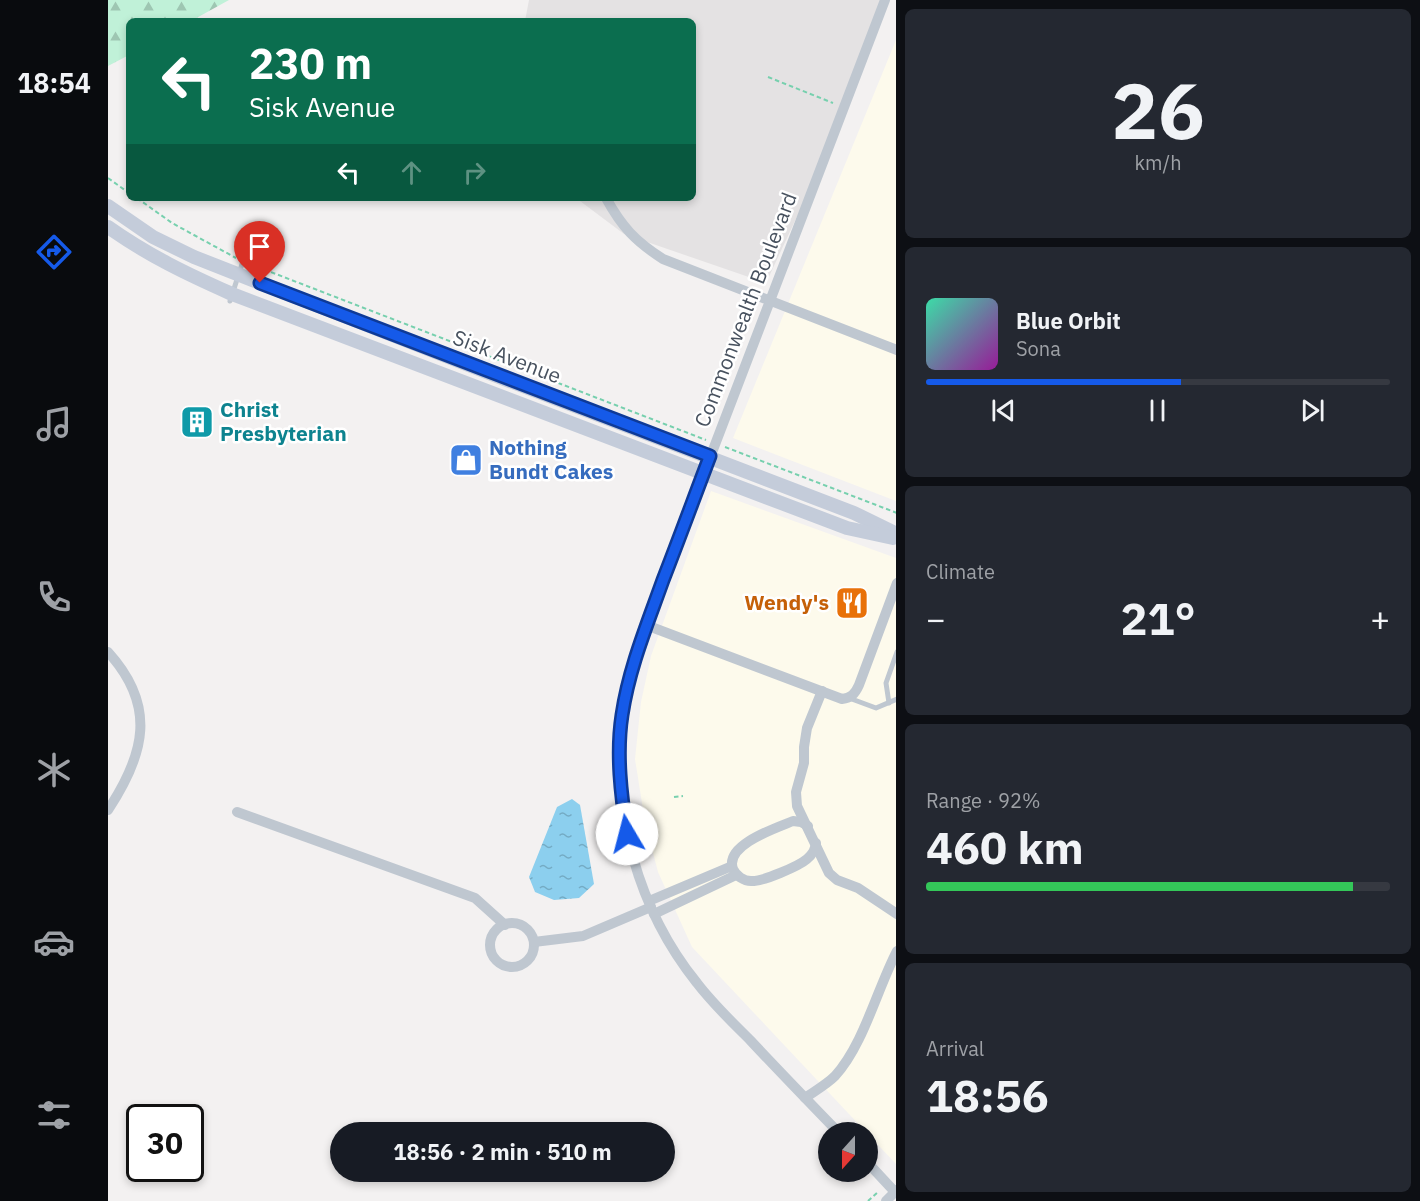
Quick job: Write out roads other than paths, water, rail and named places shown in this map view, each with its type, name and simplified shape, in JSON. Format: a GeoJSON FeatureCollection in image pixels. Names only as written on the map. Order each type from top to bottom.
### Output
{"type":"FeatureCollection","features":[{"type":"Feature","properties":{"kind":"street","name":"Commonwealth Boulevard"},"geometry":{"type":"LineString","coordinates":[[828,1122],[697,984],[672,949],[651,907],[635,867],[627,834],[621,795],[621,718],[629,678],[646,625],[885,0]]}},
{"type":"Feature","properties":{"kind":"street"},"geometry":{"type":"LineString","coordinates":[[608,201],[619,222],[643,246],[663,259],[896,350]]}},
{"type":"Feature","properties":{"kind":"street","name":"Sisk Avenue"},"geometry":{"type":"LineString","coordinates":[[108,206],[153,237],[238,275],[713,450],[896,534]]}},
{"type":"Feature","properties":{"kind":"street","name":"Sisk Avenue"},"geometry":{"type":"LineString","coordinates":[[108,227],[141,250],[231,297],[847,528],[896,539]]}},
{"type":"Feature","properties":{"kind":"street"},"geometry":{"type":"LineString","coordinates":[[646,625],[842,699],[849,698],[859,685],[896,586]]}},
{"type":"Feature","properties":{"kind":"street"},"geometry":{"type":"LineString","coordinates":[[108,652],[131,682],[137,700],[141,727],[134,764],[124,787],[108,810]]}},
{"type":"Feature","properties":{"kind":"street"},"geometry":{"type":"LineString","coordinates":[[822,691],[807,728],[804,763],[796,792],[798,806],[829,873],[837,880],[858,888],[896,913]]}},
{"type":"Feature","properties":{"kind":"street"},"geometry":{"type":"LineString","coordinates":[[237,812],[475,898],[505,925]]}},
{"type":"Feature","properties":{"kind":"street"},"geometry":{"type":"LineString","coordinates":[[734,870],[733,856],[741,845],[794,821],[808,826]]}},
{"type":"Feature","properties":{"kind":"street"},"geometry":{"type":"LineString","coordinates":[[734,870],[751,882],[761,880],[806,860],[815,851],[816,843]]}},
{"type":"Feature","properties":{"kind":"street"},"geometry":{"type":"LineString","coordinates":[[534,942],[583,936],[734,870]]}},
{"type":"Feature","properties":{"kind":"street"},"geometry":{"type":"LineString","coordinates":[[505,925],[520,925],[527,929],[534,942],[534,950],[527,962],[515,967],[502,965],[493,955],[491,941],[499,928],[505,925]]}},
{"type":"Feature","properties":{"kind":"street"},"geometry":{"type":"LineString","coordinates":[[805,1098],[834,1076],[849,1057],[896,953]]}},
{"type":"Feature","properties":{"kind":"street"},"geometry":{"type":"LineString","coordinates":[[878,1173],[896,1191],[886,1201]]}},
{"type":"Feature","properties":{"kind":"lane"},"geometry":{"type":"LineString","coordinates":[[231,297],[243,261]]}},
{"type":"Feature","properties":{"kind":"lane"},"geometry":{"type":"LineString","coordinates":[[889,703],[886,683],[896,655]]}},
{"type":"Feature","properties":{"kind":"lane"},"geometry":{"type":"LineString","coordinates":[[849,698],[876,708],[896,700]]}},
{"type":"Feature","properties":{"kind":"water"},"geometry":{"type":"Polygon","coordinates":[[[572,799],[580,805],[594,884],[579,898],[554,900],[535,892],[529,877],[557,807],[572,799]]]}},
{"type":"Feature","properties":{"kind":"place","name":"Christ Presbyterian"},"geometry":{"type":"Point","coordinates":[197,422]}},
{"type":"Feature","properties":{"kind":"place","name":"Nothing Bundt Cakes"},"geometry":{"type":"Point","coordinates":[466,460]}},
{"type":"Feature","properties":{"kind":"place","name":"Wendy's"},"geometry":{"type":"Point","coordinates":[852,603]}}]}
